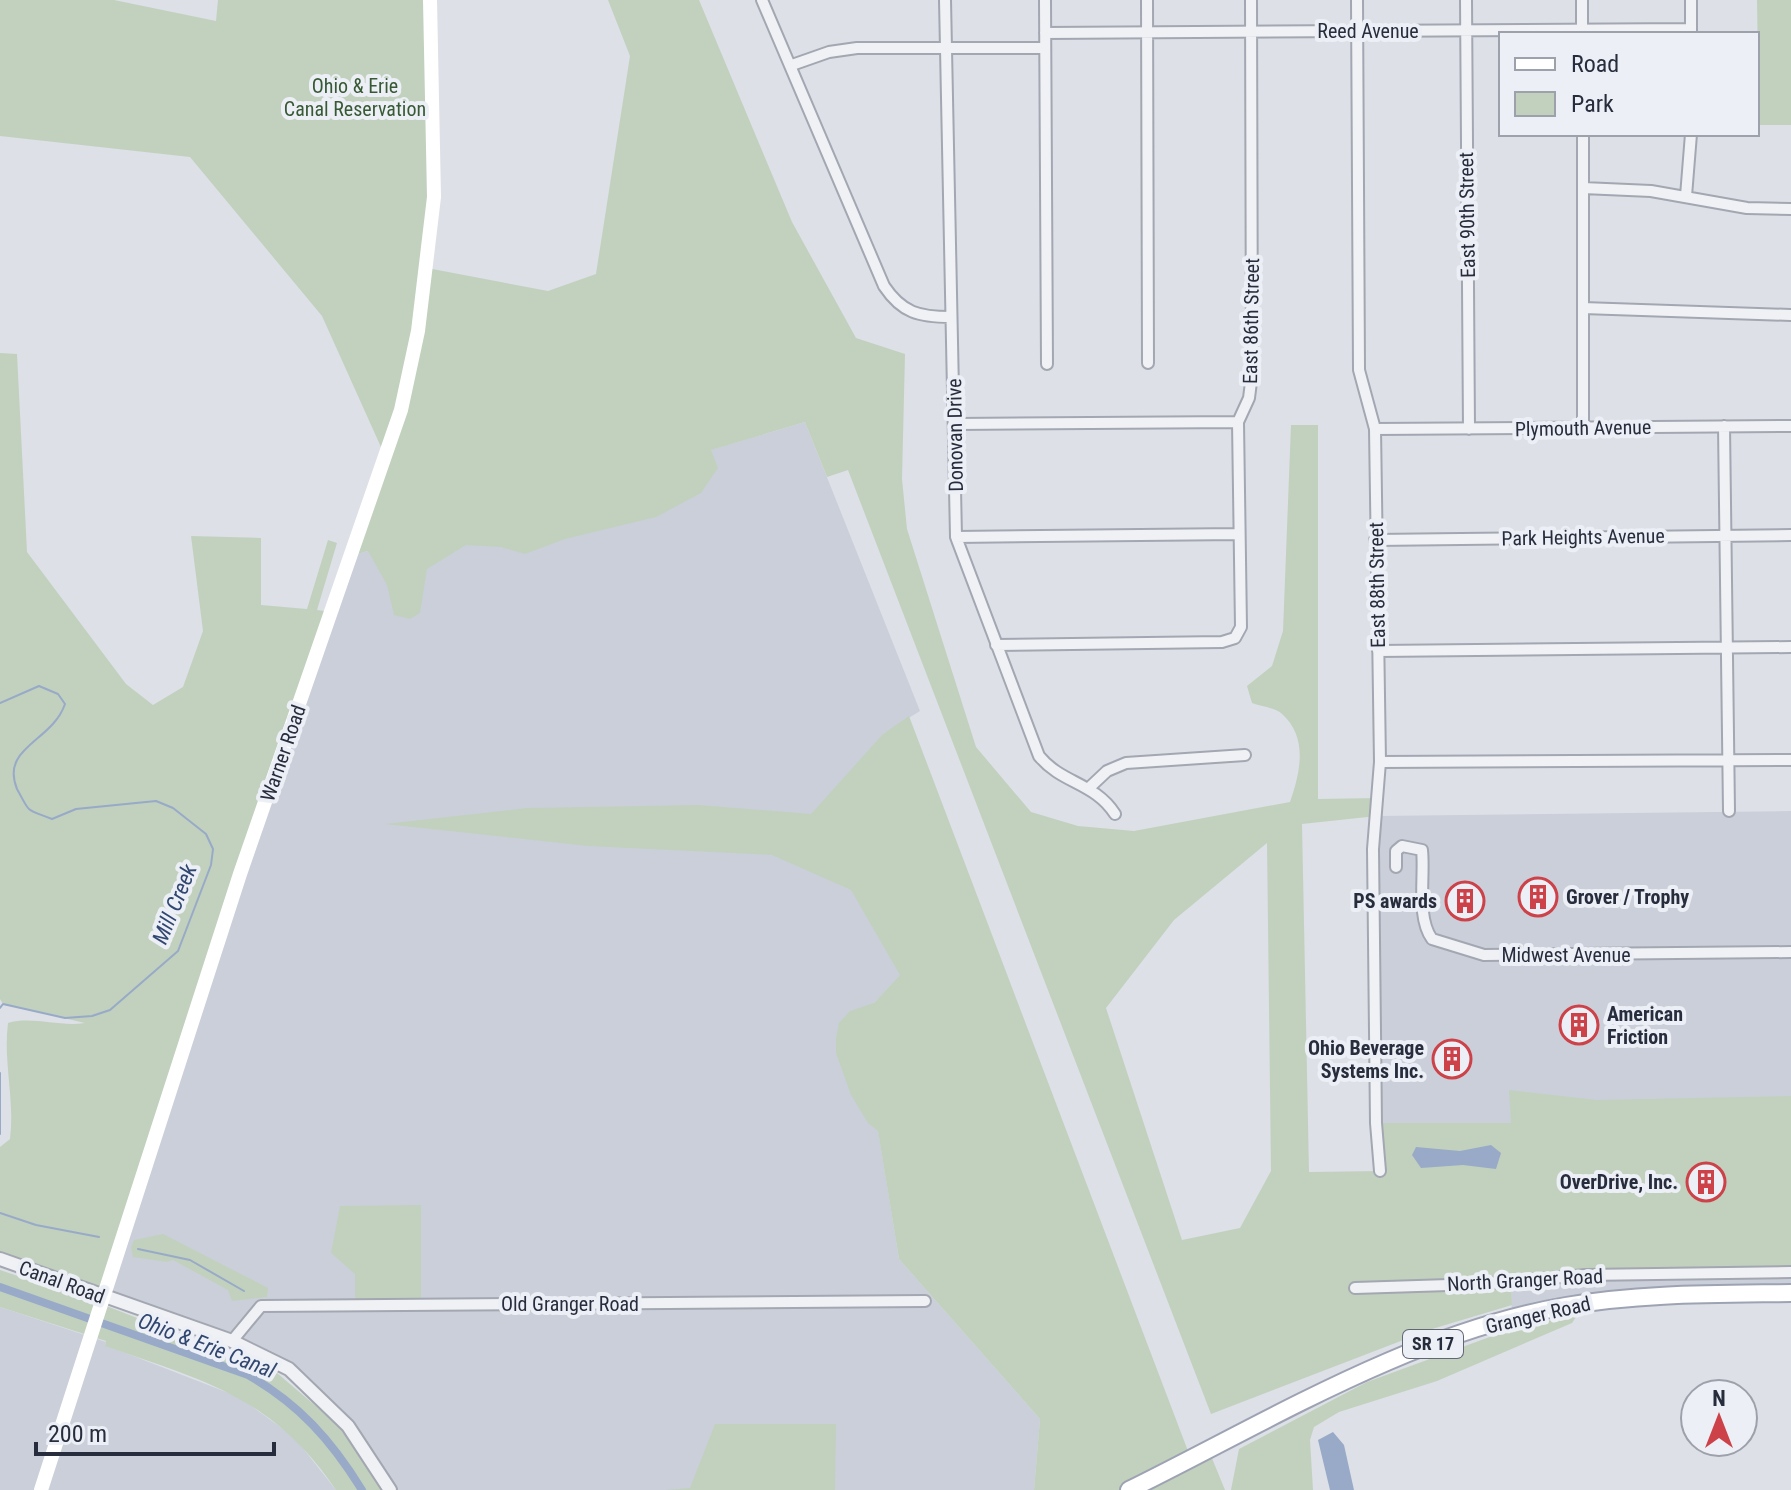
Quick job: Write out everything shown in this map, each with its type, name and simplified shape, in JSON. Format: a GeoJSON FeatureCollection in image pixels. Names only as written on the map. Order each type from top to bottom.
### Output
{"type":"FeatureCollection","features":[{"type":"Feature","properties":{"kind":"main road","name":"Warner Road"},"geometry":{"type":"LineString","coordinates":[[41,1490],[240,874],[401,410],[418,331],[432,223],[430,0]]}},
{"type":"Feature","properties":{"kind":"main road","name":"Granger Road"},"geometry":{"type":"LineString","coordinates":[[1129,1490],[1391,1360],[1461,1334],[1564,1306],[1625,1298],[1791,1293]]}},
{"type":"Feature","properties":{"kind":"street"},"geometry":{"type":"LineString","coordinates":[[762,0],[884,286],[906,311],[924,317],[951,317]]}},
{"type":"Feature","properties":{"kind":"street","name":"Donovan Drive"},"geometry":{"type":"LineString","coordinates":[[945,0],[956,537],[1039,756],[1049,768],[1090,787],[1115,814]]}},
{"type":"Feature","properties":{"kind":"street"},"geometry":{"type":"LineString","coordinates":[[1045,0],[1047,364]]}},
{"type":"Feature","properties":{"kind":"street"},"geometry":{"type":"LineString","coordinates":[[1147,0],[1148,363]]}},
{"type":"Feature","properties":{"kind":"street","name":"East 86th Street"},"geometry":{"type":"LineString","coordinates":[[996,645],[1222,642],[1235,638],[1241,627],[1238,422],[1249,398],[1252,374],[1251,0]]}},
{"type":"Feature","properties":{"kind":"street","name":"East 88th Street"},"geometry":{"type":"LineString","coordinates":[[1357,0],[1359,370],[1375,429],[1380,762],[1373,849],[1376,1123],[1380,1171]]}},
{"type":"Feature","properties":{"kind":"street","name":"East 90th Street"},"geometry":{"type":"LineString","coordinates":[[1466,0],[1469,429]]}},
{"type":"Feature","properties":{"kind":"street"},"geometry":{"type":"LineString","coordinates":[[1582,0],[1582,32]]}},
{"type":"Feature","properties":{"kind":"street"},"geometry":{"type":"LineString","coordinates":[[1691,0],[1691,32]]}},
{"type":"Feature","properties":{"kind":"street","name":"Reed Avenue"},"geometry":{"type":"LineString","coordinates":[[1045,33],[1691,32]]}},
{"type":"Feature","properties":{"kind":"street"},"geometry":{"type":"LineString","coordinates":[[792,65],[829,52],[857,48],[1045,48]]}},
{"type":"Feature","properties":{"kind":"street"},"geometry":{"type":"LineString","coordinates":[[1583,136],[1583,428]]}},
{"type":"Feature","properties":{"kind":"street"},"geometry":{"type":"LineString","coordinates":[[1686,196],[1691,136]]}},
{"type":"Feature","properties":{"kind":"street"},"geometry":{"type":"LineString","coordinates":[[1583,188],[1686,196],[1747,208],[1791,209]]}},
{"type":"Feature","properties":{"kind":"street"},"geometry":{"type":"LineString","coordinates":[[1583,308],[1791,315]]}},
{"type":"Feature","properties":{"kind":"street"},"geometry":{"type":"LineString","coordinates":[[956,424],[1238,422]]}},
{"type":"Feature","properties":{"kind":"street"},"geometry":{"type":"LineString","coordinates":[[1724,426],[1729,811]]}},
{"type":"Feature","properties":{"kind":"street","name":"Plymouth Avenue"},"geometry":{"type":"LineString","coordinates":[[1375,429],[1791,426]]}},
{"type":"Feature","properties":{"kind":"street"},"geometry":{"type":"LineString","coordinates":[[956,537],[1239,534]]}},
{"type":"Feature","properties":{"kind":"street","name":"Park Heights Avenue"},"geometry":{"type":"LineString","coordinates":[[1375,540],[1791,535]]}},
{"type":"Feature","properties":{"kind":"street"},"geometry":{"type":"LineString","coordinates":[[1378,651],[1791,647]]}},
{"type":"Feature","properties":{"kind":"street"},"geometry":{"type":"LineString","coordinates":[[1090,787],[1107,771],[1126,763],[1245,755]]}},
{"type":"Feature","properties":{"kind":"street"},"geometry":{"type":"LineString","coordinates":[[1380,762],[1791,760]]}},
{"type":"Feature","properties":{"kind":"street","name":"Midwest Avenue"},"geometry":{"type":"LineString","coordinates":[[1396,867],[1396,851],[1402,846],[1422,850],[1424,913],[1428,935],[1432,939],[1484,955],[1791,952]]}},
{"type":"Feature","properties":{"kind":"street","name":"Canal Road"},"geometry":{"type":"LineString","coordinates":[[0,1259],[101,1300],[232,1341],[289,1369],[323,1398],[348,1426],[390,1490]]}},
{"type":"Feature","properties":{"kind":"street","name":"North Granger Road"},"geometry":{"type":"LineString","coordinates":[[1355,1288],[1480,1284],[1586,1275],[1791,1272]]}},
{"type":"Feature","properties":{"kind":"street","name":"Old Granger Road"},"geometry":{"type":"LineString","coordinates":[[232,1341],[261,1306],[925,1301]]}},
{"type":"Feature","properties":{"kind":"shaded area"},"geometry":{"type":"Polygon","coordinates":[[[805,422],[920,711],[883,734],[942,931],[860,1018],[899,1259],[1040,1419],[1034,1490],[390,1490],[348,1426],[289,1369],[102,1296],[351,556],[805,422]]]}},
{"type":"Feature","properties":{"kind":"shaded area"},"geometry":{"type":"Polygon","coordinates":[[[1791,811],[1791,1293],[1709,1295],[1512,1319],[1511,1283],[1380,1171],[1377,816],[1791,811]]]}},
{"type":"Feature","properties":{"kind":"shaded area"},"geometry":{"type":"Polygon","coordinates":[[[0,1307],[106,1342],[105,1345],[239,1397],[294,1437],[336,1490],[0,1490],[0,1307]]]}},
{"type":"Feature","properties":{"kind":"green space","name":"Ohio & Erie Canal Reservation"},"geometry":{"type":"Polygon","coordinates":[[[0,0],[114,0],[216,21],[218,0],[430,0],[427,268],[548,291],[596,274],[630,56],[608,0],[699,0],[792,222],[856,338],[905,354],[902,479],[907,529],[976,747],[1031,812],[1078,826],[1134,831],[1290,802],[1300,756],[1296,733],[1281,713],[1252,703],[1247,686],[1272,666],[1283,631],[1291,425],[1318,425],[1318,799],[1378,798],[1377,816],[1302,824],[1309,1172],[1380,1171],[1376,1123],[1511,1123],[1509,1090],[1597,1100],[1791,1096],[1791,1272],[1511,1283],[1512,1305],[1432,1329],[1211,1414],[848,470],[827,477],[805,422],[711,450],[718,468],[701,493],[656,517],[565,539],[525,554],[501,547],[466,545],[427,569],[420,613],[410,619],[394,615],[387,585],[368,551],[351,556],[385,456],[322,316],[190,157],[0,136],[0,0]],[[1267,843],[1174,920],[1106,1008],[1182,1240],[1240,1228],[1271,1171],[1267,843]]]}},
{"type":"Feature","properties":{"kind":"green space"},"geometry":{"type":"Polygon","coordinates":[[[1757,0],[1791,0],[1791,125],[1759,125],[1757,0]]]}},
{"type":"Feature","properties":{"kind":"green space"},"geometry":{"type":"Polygon","coordinates":[[[0,353],[17,354],[27,552],[126,684],[153,705],[183,687],[203,631],[191,536],[261,538],[261,605],[307,609],[328,540],[337,543],[317,610],[332,612],[102,1296],[0,1259],[0,1147],[10,1139],[11,1124],[8,1023],[85,1023],[3,1004],[0,999],[0,353]]]}},
{"type":"Feature","properties":{"kind":"green space"},"geometry":{"type":"Polygon","coordinates":[[[909,716],[1191,1459],[1209,1451],[1225,1490],[1034,1490],[1040,1419],[899,1259],[878,1131],[868,1123],[851,1095],[836,1053],[839,1023],[850,1011],[874,1003],[900,975],[851,890],[772,855],[588,846],[385,824],[527,808],[699,805],[811,814],[883,734],[909,716]]]}},
{"type":"Feature","properties":{"kind":"green space"},"geometry":{"type":"Polygon","coordinates":[[[421,1205],[421,1305],[355,1305],[355,1274],[331,1253],[340,1206],[421,1205]]]}},
{"type":"Feature","properties":{"kind":"green space"},"geometry":{"type":"Polygon","coordinates":[[[163,1234],[268,1288],[267,1297],[232,1301],[228,1290],[173,1260],[167,1262],[133,1257],[131,1247],[134,1240],[163,1234]]]}},
{"type":"Feature","properties":{"kind":"green space"},"geometry":{"type":"Polygon","coordinates":[[[0,1270],[104,1305],[277,1373],[338,1425],[382,1490],[336,1490],[287,1433],[262,1413],[205,1382],[105,1346],[106,1341],[0,1307],[0,1270]]]}},
{"type":"Feature","properties":{"kind":"green space"},"geometry":{"type":"Polygon","coordinates":[[[1576,1317],[1572,1323],[1437,1381],[1339,1412],[1314,1427],[1310,1440],[1313,1490],[1231,1490],[1239,1449],[1367,1382],[1506,1331],[1576,1317]]]}},
{"type":"Feature","properties":{"kind":"green space"},"geometry":{"type":"Polygon","coordinates":[[[715,1424],[836,1424],[835,1490],[665,1490],[690,1488],[715,1424]]]}},
{"type":"Feature","properties":{"kind":"water"},"geometry":{"type":"Polygon","coordinates":[[[1491,1145],[1501,1153],[1496,1169],[1463,1165],[1421,1168],[1412,1155],[1416,1147],[1460,1151],[1491,1145]]]}},
{"type":"Feature","properties":{"kind":"water"},"geometry":{"type":"Polygon","coordinates":[[[1333,1432],[1344,1445],[1354,1490],[1330,1490],[1318,1440],[1333,1432]]]}},
{"type":"Feature","properties":{"kind":"waterway","name":"Mill Creek"},"geometry":{"type":"LineString","coordinates":[[0,703],[39,686],[58,694],[65,704],[59,717],[21,754],[16,763],[14,775],[17,789],[29,809],[52,819],[76,809],[156,801],[173,808],[206,834],[213,849],[211,865],[178,951],[110,1010],[92,1016],[65,1018],[3,1004],[0,1008]]}},
{"type":"Feature","properties":{"kind":"waterway","name":"Mill Creek"},"geometry":{"type":"LineString","coordinates":[[0,1073],[0,1134]]}},
{"type":"Feature","properties":{"kind":"waterway"},"geometry":{"type":"LineString","coordinates":[[0,1213],[36,1225],[99,1237]]}},
{"type":"Feature","properties":{"kind":"waterway"},"geometry":{"type":"LineString","coordinates":[[138,1249],[190,1260],[244,1291]]}},
{"type":"Feature","properties":{"kind":"waterway","name":"Ohio & Erie Canal"},"geometry":{"type":"LineString","coordinates":[[0,1287],[248,1375],[283,1398],[326,1439],[362,1490]]}},
{"type":"Feature","properties":{"kind":"place","name":"Grover / Trophy"},"geometry":{"type":"Point","coordinates":[1538,897]}},
{"type":"Feature","properties":{"kind":"place","name":"PS awards"},"geometry":{"type":"Point","coordinates":[1465,901]}},
{"type":"Feature","properties":{"kind":"place","name":"American Friction"},"geometry":{"type":"Point","coordinates":[1579,1025]}},
{"type":"Feature","properties":{"kind":"place","name":"Ohio Beverage Systems Inc."},"geometry":{"type":"Point","coordinates":[1452,1059]}},
{"type":"Feature","properties":{"kind":"place","name":"OverDrive, Inc."},"geometry":{"type":"Point","coordinates":[1706,1182]}}]}
